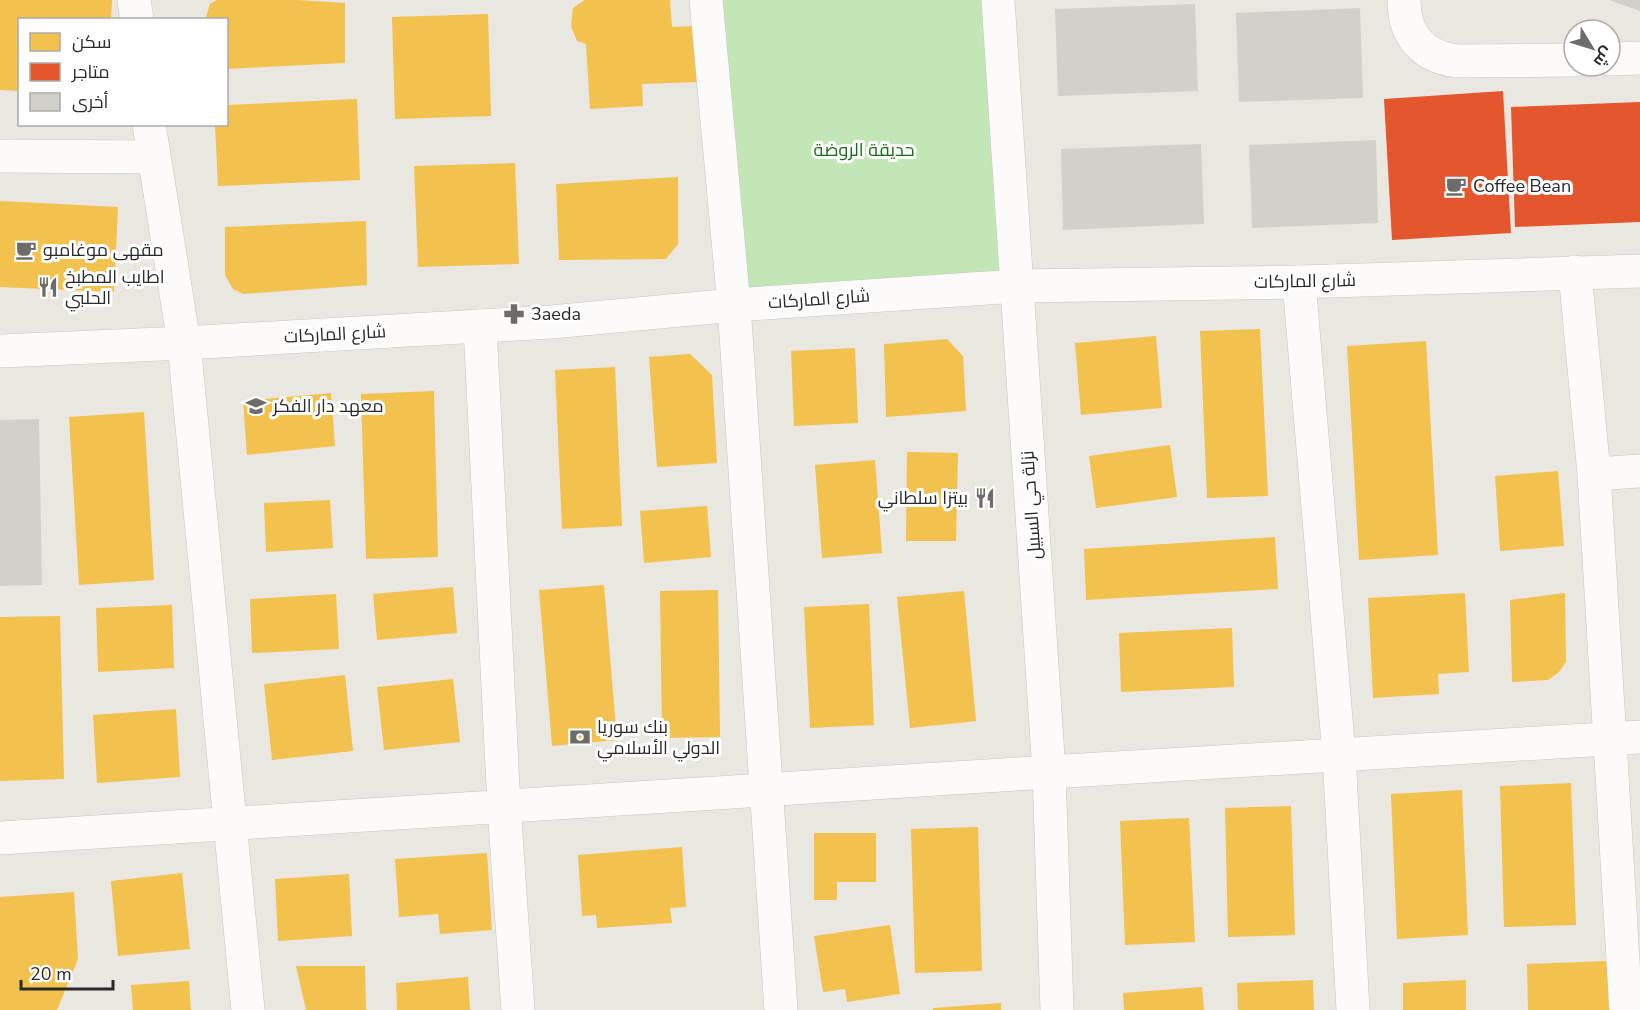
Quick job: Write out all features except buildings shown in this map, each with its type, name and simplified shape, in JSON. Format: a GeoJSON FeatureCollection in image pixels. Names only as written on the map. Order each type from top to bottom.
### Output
{"type":"FeatureCollection","features":[{"type":"Feature","properties":{"kind":"street"},"geometry":{"type":"LineString","coordinates":[[134,0],[137,18]]}},
{"type":"Feature","properties":{"kind":"street"},"geometry":{"type":"LineString","coordinates":[[706,0],[734,305],[781,1010]]}},
{"type":"Feature","properties":{"kind":"street","name":"نزلة حي السبيل"},"geometry":{"type":"LineString","coordinates":[[998,0],[1049,772],[1057,1010]]}},
{"type":"Feature","properties":{"kind":"street"},"geometry":{"type":"LineString","coordinates":[[1404,0],[1405,20],[1413,37],[1432,54],[1444,60],[1562,60]]}},
{"type":"Feature","properties":{"kind":"street"},"geometry":{"type":"LineString","coordinates":[[1622,59],[1640,58]]}},
{"type":"Feature","properties":{"kind":"street"},"geometry":{"type":"LineString","coordinates":[[149,126],[184,343],[248,1010]]}},
{"type":"Feature","properties":{"kind":"street"},"geometry":{"type":"LineString","coordinates":[[0,156],[153,157]]}},
{"type":"Feature","properties":{"kind":"street","name":"شارع الماركات"},"geometry":{"type":"LineString","coordinates":[[0,351],[551,322],[734,305],[1017,286],[1299,282],[1640,271]]}},
{"type":"Feature","properties":{"kind":"street"},"geometry":{"type":"LineString","coordinates":[[1575,272],[1594,474],[1625,738],[1626,1010]]}},
{"type":"Feature","properties":{"kind":"street"},"geometry":{"type":"LineString","coordinates":[[1299,282],[1339,755],[1353,1010]]}},
{"type":"Feature","properties":{"kind":"street"},"geometry":{"type":"LineString","coordinates":[[480,326],[504,806],[518,1010]]}},
{"type":"Feature","properties":{"kind":"street"},"geometry":{"type":"LineString","coordinates":[[1594,474],[1640,471]]}},
{"type":"Feature","properties":{"kind":"street"},"geometry":{"type":"LineString","coordinates":[[0,838],[1625,738]]}},
{"type":"Feature","properties":{"kind":"green space","name":"حديقة الروضة"},"geometry":{"type":"Polygon","coordinates":[[[706,0],[998,0],[1017,286],[734,305],[706,0]]]}},
{"type":"Feature","properties":{"kind":"place","name":"Coffee Bean"},"geometry":{"type":"Point","coordinates":[1456,186]}},
{"type":"Feature","properties":{"kind":"place","name":"مقهى موغامبو"},"geometry":{"type":"Point","coordinates":[26,250]}},
{"type":"Feature","properties":{"kind":"place","name":"اطايب المطبخ الحلبي"},"geometry":{"type":"Point","coordinates":[48,287]}},
{"type":"Feature","properties":{"kind":"place","name":"3aeda"},"geometry":{"type":"Point","coordinates":[514,314]}},
{"type":"Feature","properties":{"kind":"place","name":"معهد دار الفكر"},"geometry":{"type":"Point","coordinates":[256,406]}},
{"type":"Feature","properties":{"kind":"place","name":"بيتزا سلطاني"},"geometry":{"type":"Point","coordinates":[985,498]}},
{"type":"Feature","properties":{"kind":"place","name":"بنك سوريا الدولي الأسلامي"},"geometry":{"type":"Point","coordinates":[580,737]}}]}
